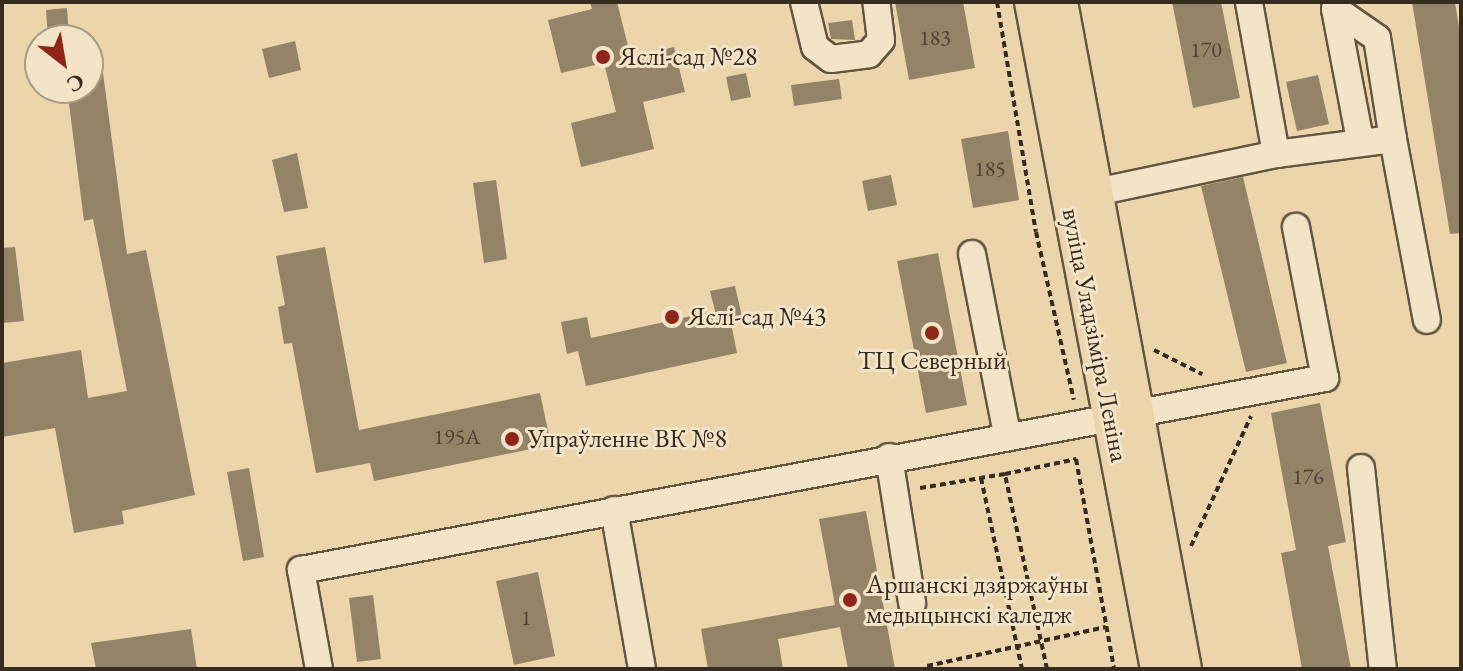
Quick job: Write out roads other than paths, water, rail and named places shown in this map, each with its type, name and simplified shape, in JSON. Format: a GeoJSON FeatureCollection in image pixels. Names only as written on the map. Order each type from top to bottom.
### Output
{"type":"FeatureCollection","features":[{"type":"Feature","properties":{"kind":"main road","name":"вуліца Уладзіміра Леніна"},"geometry":{"type":"LineString","coordinates":[[1032,2],[1184,669]]}},
{"type":"Feature","properties":{"kind":"main road","name":"вуліца Уладзіміра Леніна"},"geometry":{"type":"LineString","coordinates":[[1060,2],[1096,192],[1158,669]]}},
{"type":"Feature","properties":{"kind":"street"},"geometry":{"type":"LineString","coordinates":[[804,2],[815,47],[831,59],[869,54],[881,40],[876,2]]}},
{"type":"Feature","properties":{"kind":"street"},"geometry":{"type":"LineString","coordinates":[[1249,2],[1276,154]]}},
{"type":"Feature","properties":{"kind":"street"},"geometry":{"type":"LineString","coordinates":[[1360,140],[1335,9],[1377,38],[1427,320]]}},
{"type":"Feature","properties":{"kind":"street"},"geometry":{"type":"LineString","coordinates":[[1096,192],[1276,154],[1360,140],[1393,139]]}},
{"type":"Feature","properties":{"kind":"street"},"geometry":{"type":"LineString","coordinates":[[319,669],[301,570],[1007,434],[1325,378],[1296,227]]}},
{"type":"Feature","properties":{"kind":"street"},"geometry":{"type":"LineString","coordinates":[[972,254],[1007,434]]}},
{"type":"Feature","properties":{"kind":"street"},"geometry":{"type":"LineString","coordinates":[[889,457],[912,603]]}},
{"type":"Feature","properties":{"kind":"street"},"geometry":{"type":"LineString","coordinates":[[1361,468],[1383,669]]}},
{"type":"Feature","properties":{"kind":"street"},"geometry":{"type":"LineString","coordinates":[[614,510],[642,669]]}},
{"type":"Feature","properties":{"kind":"place","name":"Яслі-сад №28"},"geometry":{"type":"Point","coordinates":[603,57]}},
{"type":"Feature","properties":{"kind":"place","name":"Яслі-сад №43"},"geometry":{"type":"Point","coordinates":[672,317]}},
{"type":"Feature","properties":{"kind":"place","name":"ТЦ Северный"},"geometry":{"type":"Point","coordinates":[932,333]}},
{"type":"Feature","properties":{"kind":"place","name":"Упраўленне ВК №8"},"geometry":{"type":"Point","coordinates":[512,439]}},
{"type":"Feature","properties":{"kind":"place","name":"Аршанскі дзяржаўны медыцынскі каледж"},"geometry":{"type":"Point","coordinates":[850,600]}}]}
